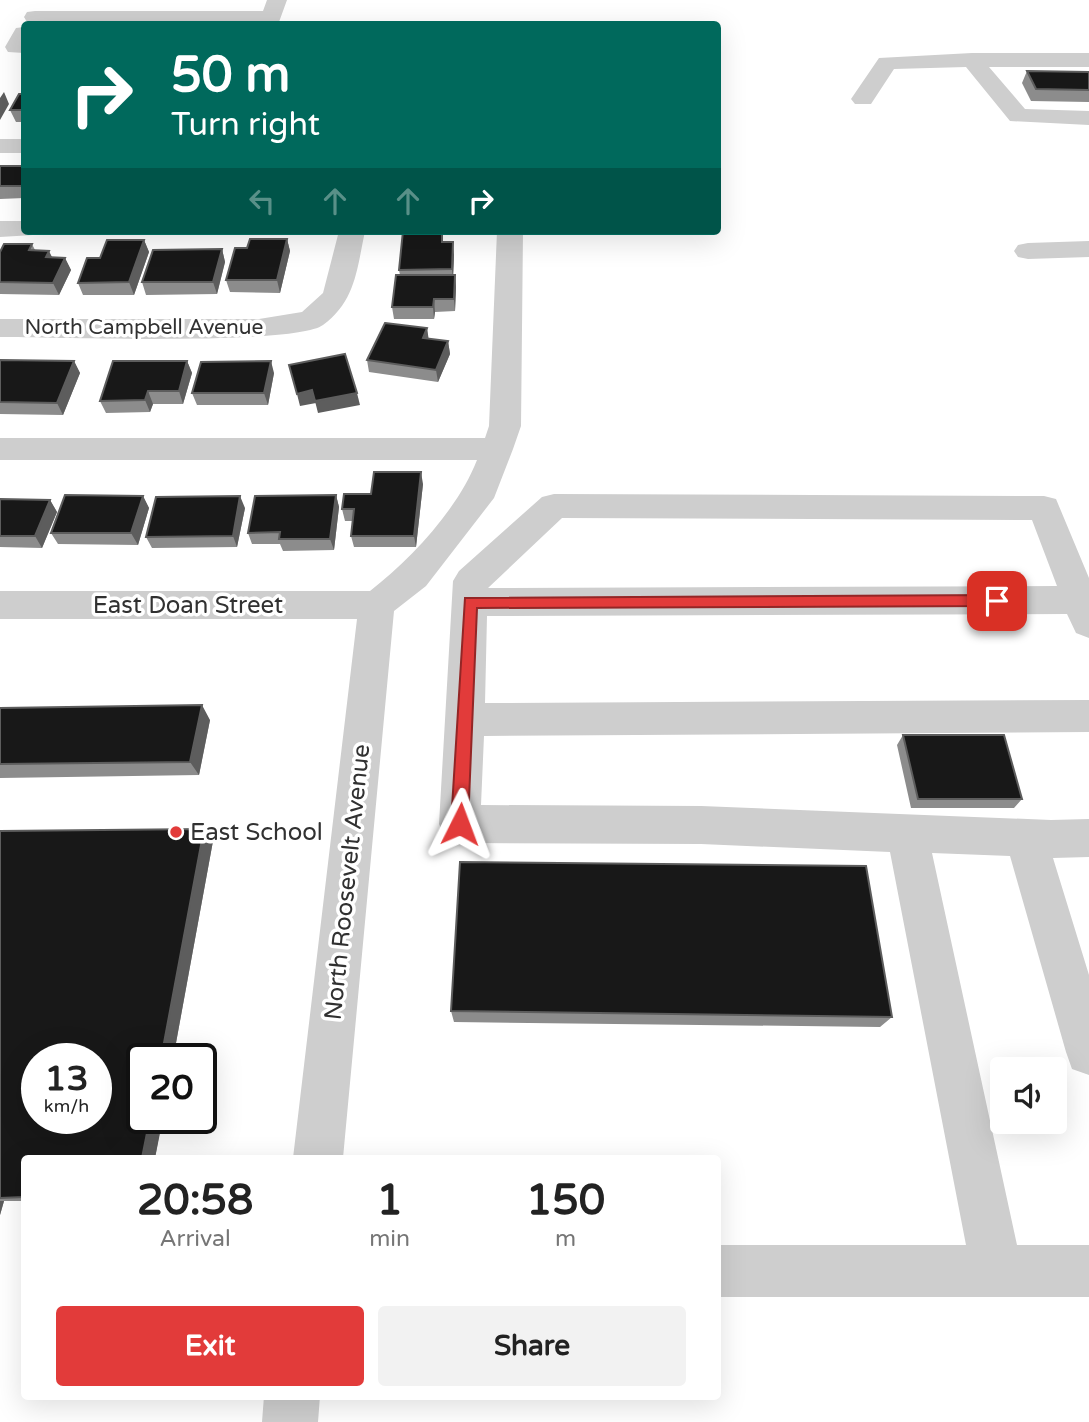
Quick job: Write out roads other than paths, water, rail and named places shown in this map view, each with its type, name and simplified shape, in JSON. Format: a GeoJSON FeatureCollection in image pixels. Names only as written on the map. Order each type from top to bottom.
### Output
{"type":"FeatureCollection","features":[{"type":"Feature","properties":{"kind":"street"},"geometry":{"type":"LineString","coordinates":[[170,21],[272,14]]}},
{"type":"Feature","properties":{"kind":"street"},"geometry":{"type":"LineString","coordinates":[[972,60],[1018,116],[1089,118]]}},
{"type":"Feature","properties":{"kind":"street"},"geometry":{"type":"LineString","coordinates":[[863,99],[887,63],[1089,60]]}},
{"type":"Feature","properties":{"kind":"street"},"geometry":{"type":"LineString","coordinates":[[0,146],[21,146]]}},
{"type":"Feature","properties":{"kind":"street"},"geometry":{"type":"LineString","coordinates":[[0,229],[21,229]]}},
{"type":"Feature","properties":{"kind":"street","name":"North Campbell Avenue"},"geometry":{"type":"LineString","coordinates":[[0,328],[259,328],[311,320],[336,296],[351,235]]}},
{"type":"Feature","properties":{"kind":"street"},"geometry":{"type":"LineString","coordinates":[[377,606],[414,576],[482,490],[497,449],[505,426],[510,235]]}},
{"type":"Feature","properties":{"kind":"street"},"geometry":{"type":"LineString","coordinates":[[1028,251],[1089,249]]}},
{"type":"Feature","properties":{"kind":"street"},"geometry":{"type":"LineString","coordinates":[[0,449],[497,449]]}},
{"type":"Feature","properties":{"kind":"street"},"geometry":{"type":"LineString","coordinates":[[470,602],[1085,612],[1044,508],[554,506],[471,581],[470,602],[465,720],[460,824],[701,825],[1026,838],[1089,838]]}},
{"type":"Feature","properties":{"kind":"street","name":"East Doan Street"},"geometry":{"type":"LineString","coordinates":[[0,606],[377,606]]}},
{"type":"Feature","properties":{"kind":"street","name":"North Roosevelt Avenue"},"geometry":{"type":"LineString","coordinates":[[318,1155],[377,606]]}},
{"type":"Feature","properties":{"kind":"street"},"geometry":{"type":"LineString","coordinates":[[465,720],[1089,716]]}},
{"type":"Feature","properties":{"kind":"street"},"geometry":{"type":"LineString","coordinates":[[907,834],[997,1270]]}},
{"type":"Feature","properties":{"kind":"street"},"geometry":{"type":"LineString","coordinates":[[1026,838],[1089,1052]]}},
{"type":"Feature","properties":{"kind":"street"},"geometry":{"type":"LineString","coordinates":[[721,1270],[1089,1270]]}},
{"type":"Feature","properties":{"kind":"street"},"geometry":{"type":"LineString","coordinates":[[290,1422],[292,1400]]}},
{"type":"Feature","properties":{"kind":"place","name":"East School"},"geometry":{"type":"Point","coordinates":[176,832]}}]}
